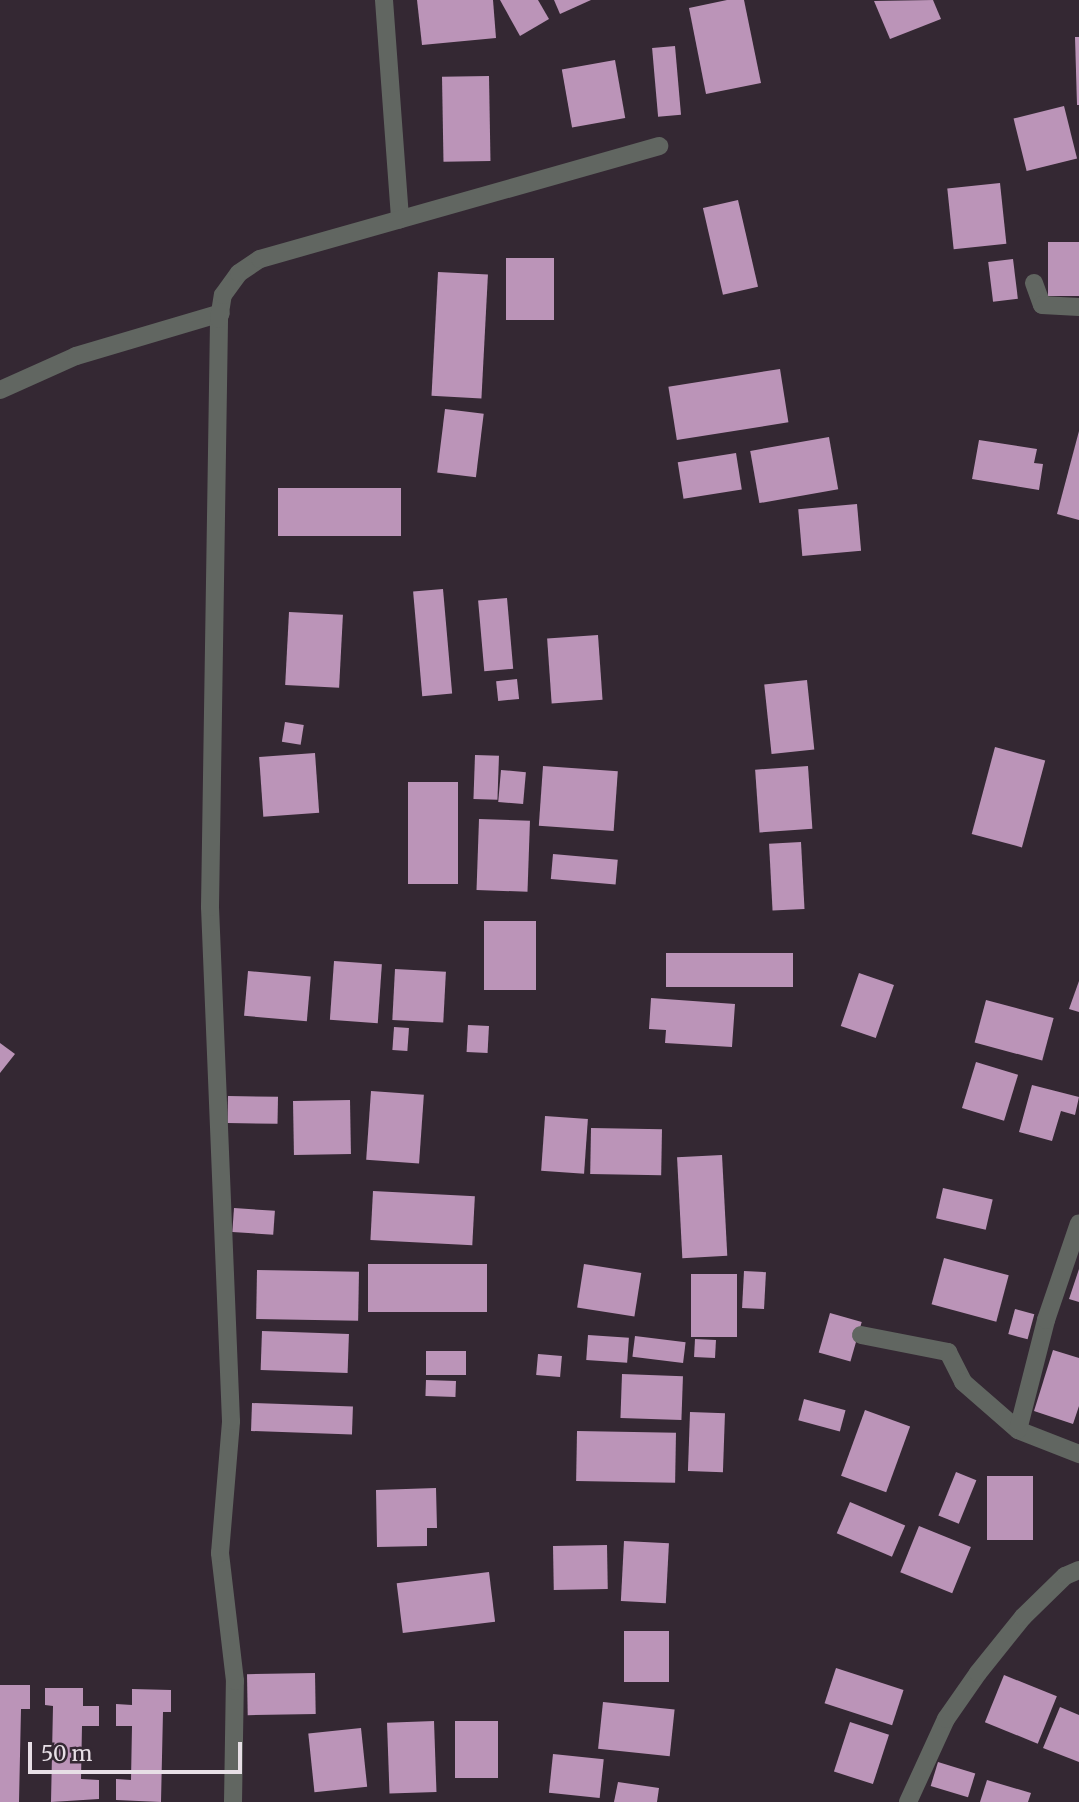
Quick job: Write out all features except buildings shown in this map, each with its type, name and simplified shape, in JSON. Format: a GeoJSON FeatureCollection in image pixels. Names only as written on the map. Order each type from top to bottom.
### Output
{"type":"FeatureCollection","features":[{"type":"Feature","properties":{"kind":"street"},"geometry":{"type":"LineString","coordinates":[[384,0],[400,219]]}},
{"type":"Feature","properties":{"kind":"street"},"geometry":{"type":"LineString","coordinates":[[233,1802],[235,1681],[220,1553],[230,1421],[211,907],[220,313],[223,295],[239,273],[260,260],[659,146]]}},
{"type":"Feature","properties":{"kind":"street"},"geometry":{"type":"LineString","coordinates":[[1034,283],[1042,305],[1079,307]]}},
{"type":"Feature","properties":{"kind":"street"},"geometry":{"type":"LineString","coordinates":[[0,390],[76,356],[220,313]]}},
{"type":"Feature","properties":{"kind":"street"},"geometry":{"type":"LineString","coordinates":[[1018,1430],[1046,1320],[1079,1223]]}},
{"type":"Feature","properties":{"kind":"street"},"geometry":{"type":"LineString","coordinates":[[861,1335],[948,1352],[963,1382],[1018,1430],[1079,1454]]}},
{"type":"Feature","properties":{"kind":"street"},"geometry":{"type":"LineString","coordinates":[[908,1802],[946,1719],[978,1673],[1023,1616],[1065,1576],[1079,1570]]}}]}
